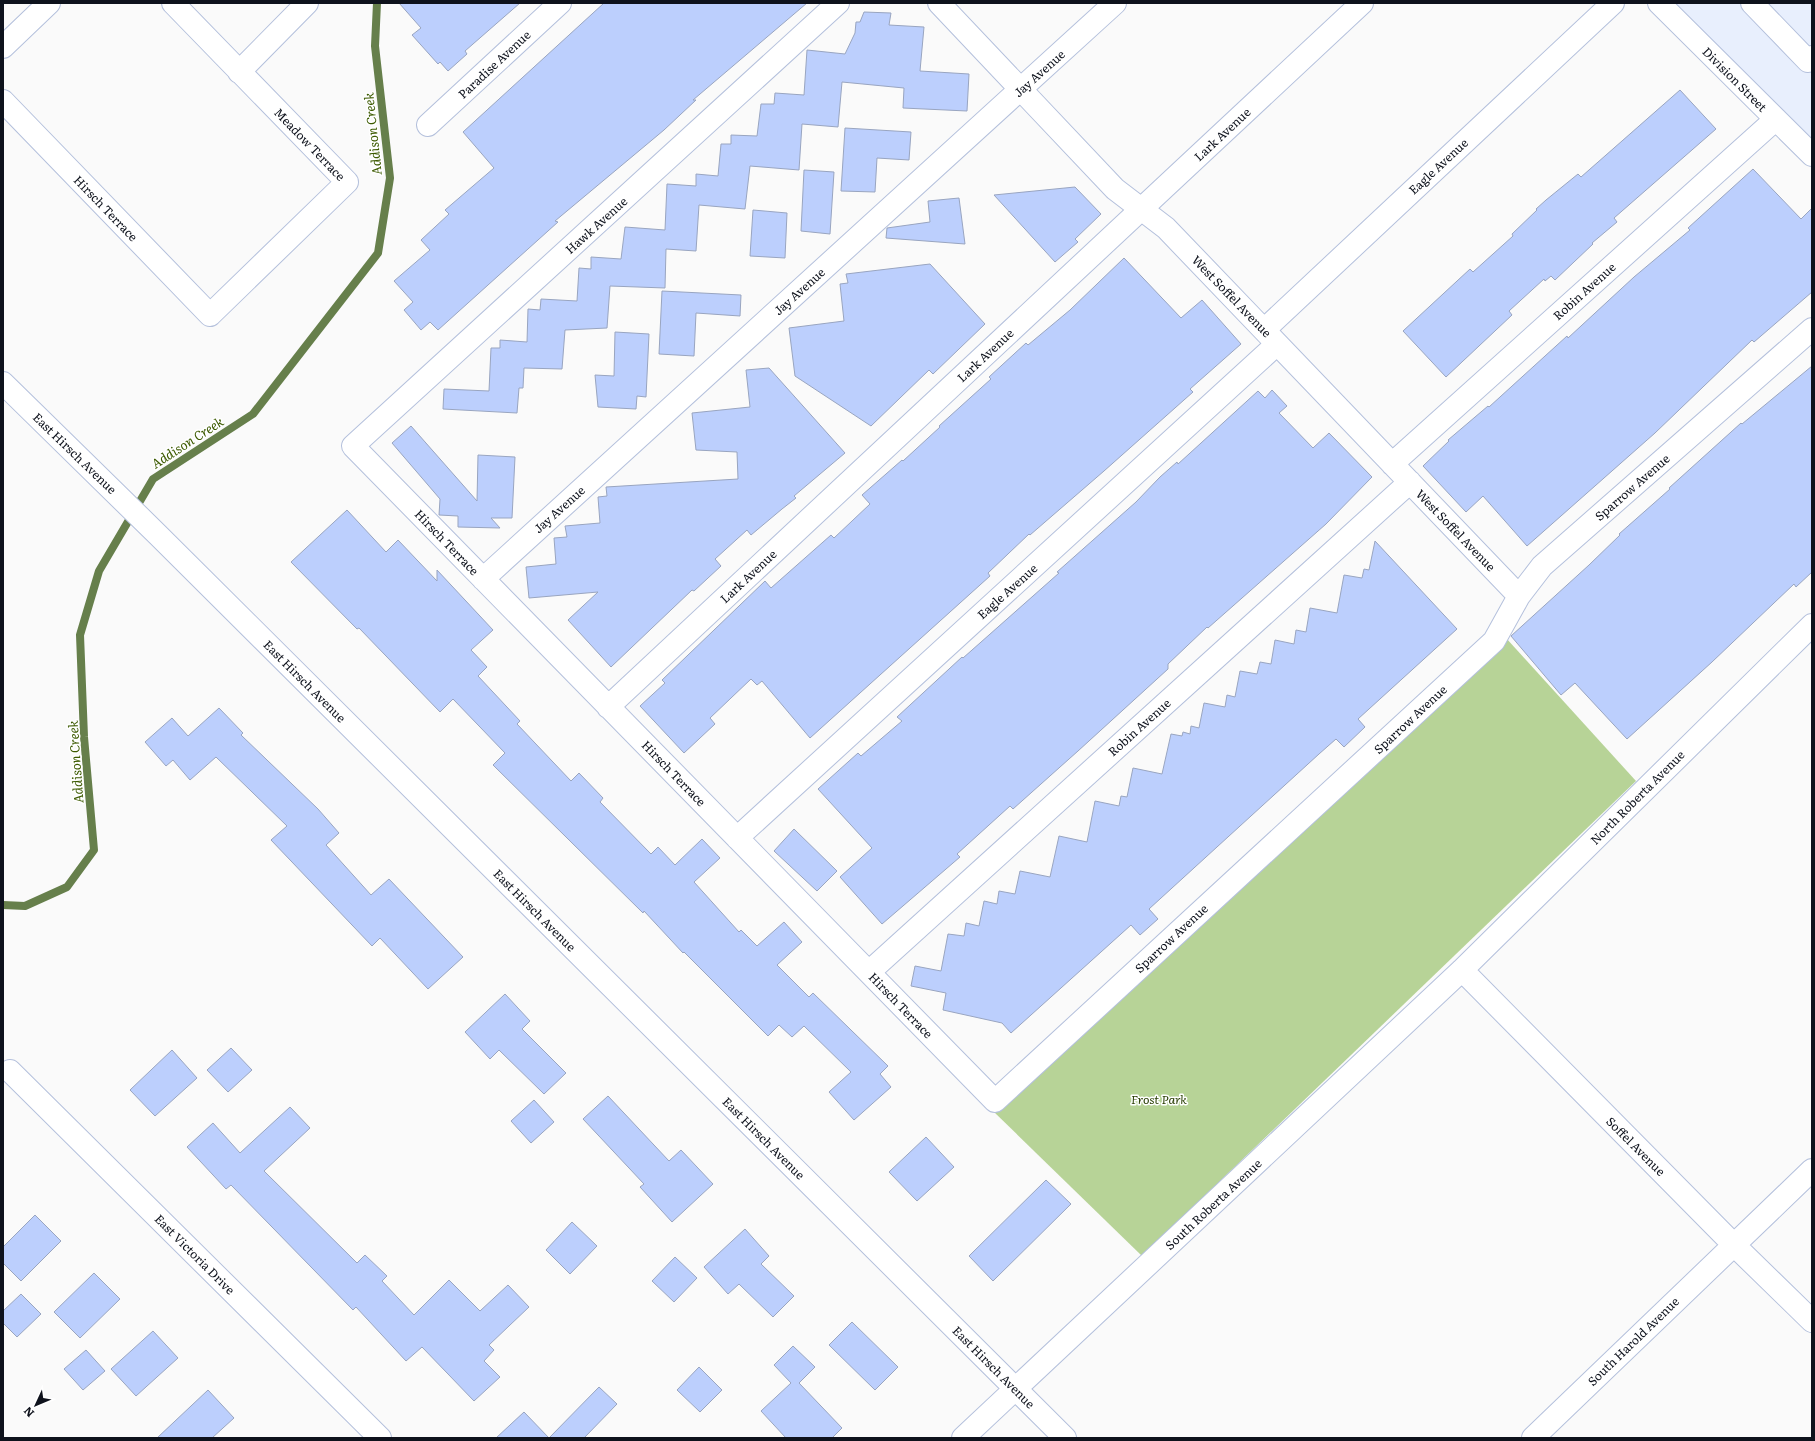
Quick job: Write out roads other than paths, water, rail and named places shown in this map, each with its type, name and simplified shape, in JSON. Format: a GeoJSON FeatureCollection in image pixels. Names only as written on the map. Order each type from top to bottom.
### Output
{"type":"FeatureCollection","features":[{"type":"Feature","properties":{"kind":"street"},"geometry":{"type":"LineString","coordinates":[[3,47],[49,3]]}},
{"type":"Feature","properties":{"kind":"street","name":"Meadow Terrace"},"geometry":{"type":"LineString","coordinates":[[173,3],[347,182],[210,314]]}},
{"type":"Feature","properties":{"kind":"street"},"geometry":{"type":"LineString","coordinates":[[239,72],[307,3]]}},
{"type":"Feature","properties":{"kind":"street","name":"Paradise Avenue"},"geometry":{"type":"LineString","coordinates":[[428,125],[560,3]]}},
{"type":"Feature","properties":{"kind":"street","name":"Hawk Avenue"},"geometry":{"type":"LineString","coordinates":[[353,446],[838,3]]}},
{"type":"Feature","properties":{"kind":"street","name":"West Soffel Avenue"},"geometry":{"type":"LineString","coordinates":[[939,3],[1115,189],[1140,210],[1166,228],[1519,596]]}},
{"type":"Feature","properties":{"kind":"street","name":"Jay Avenue"},"geometry":{"type":"LineString","coordinates":[[483,579],[1115,3]]}},
{"type":"Feature","properties":{"kind":"street","name":"Lark Avenue"},"geometry":{"type":"LineString","coordinates":[[608,707],[1362,3]]}},
{"type":"Feature","properties":{"kind":"street","name":"Eagle Avenue"},"geometry":{"type":"LineString","coordinates":[[737,838],[1271,337],[1613,3]]}},
{"type":"Feature","properties":{"kind":"street","name":"Division Street"},"geometry":{"type":"LineString","coordinates":[[1659,3],[1812,155]]}},
{"type":"Feature","properties":{"kind":"street"},"geometry":{"type":"LineString","coordinates":[[1752,3],[1808,61],[1812,57]]}},
{"type":"Feature","properties":{"kind":"street","name":"Hirsch Terrace"},"geometry":{"type":"LineString","coordinates":[[3,102],[210,314]]}},
{"type":"Feature","properties":{"kind":"street","name":"Robin Avenue"},"geometry":{"type":"LineString","coordinates":[[1392,464],[1776,119]]}},
{"type":"Feature","properties":{"kind":"street","name":"Sparrow Avenue"},"geometry":{"type":"LineString","coordinates":[[994,1101],[1494,641],[1519,596],[1542,566],[1812,328]]}},
{"type":"Feature","properties":{"kind":"street","name":"East Hirsch Avenue"},"geometry":{"type":"LineString","coordinates":[[3,383],[158,535],[1065,1438]]}},
{"type":"Feature","properties":{"kind":"street","name":"Hirsch Terrace"},"geometry":{"type":"LineString","coordinates":[[353,446],[994,1101]]}},
{"type":"Feature","properties":{"kind":"street","name":"Robin Avenue"},"geometry":{"type":"LineString","coordinates":[[869,972],[1410,482]]}},
{"type":"Feature","properties":{"kind":"street","name":"North Roberta Avenue"},"geometry":{"type":"LineString","coordinates":[[1462,970],[1812,625]]}},
{"type":"Feature","properties":{"kind":"street","name":"South Roberta Avenue"},"geometry":{"type":"LineString","coordinates":[[963,1438],[1462,970]]}},
{"type":"Feature","properties":{"kind":"street","name":"Soffel Avenue"},"geometry":{"type":"LineString","coordinates":[[1462,970],[1733,1244],[1812,1321]]}},
{"type":"Feature","properties":{"kind":"street","name":"East Victoria Drive"},"geometry":{"type":"LineString","coordinates":[[10,1071],[380,1438]]}},
{"type":"Feature","properties":{"kind":"street","name":"South Harold Avenue"},"geometry":{"type":"LineString","coordinates":[[1533,1438],[1733,1244],[1812,1170]]}},
{"type":"Feature","properties":{"kind":"waterway","name":"Addison Creek"},"geometry":{"type":"LineString","coordinates":[[3,905],[25,906],[67,887],[94,850],[84,737],[80,635],[99,571],[153,479],[253,414],[378,253],[390,178],[375,46],[377,3]]}},
{"type":"Feature","properties":{"kind":"park label","name":"Frost Park"},"geometry":{"type":"Point","coordinates":[1159,1099]}}]}
